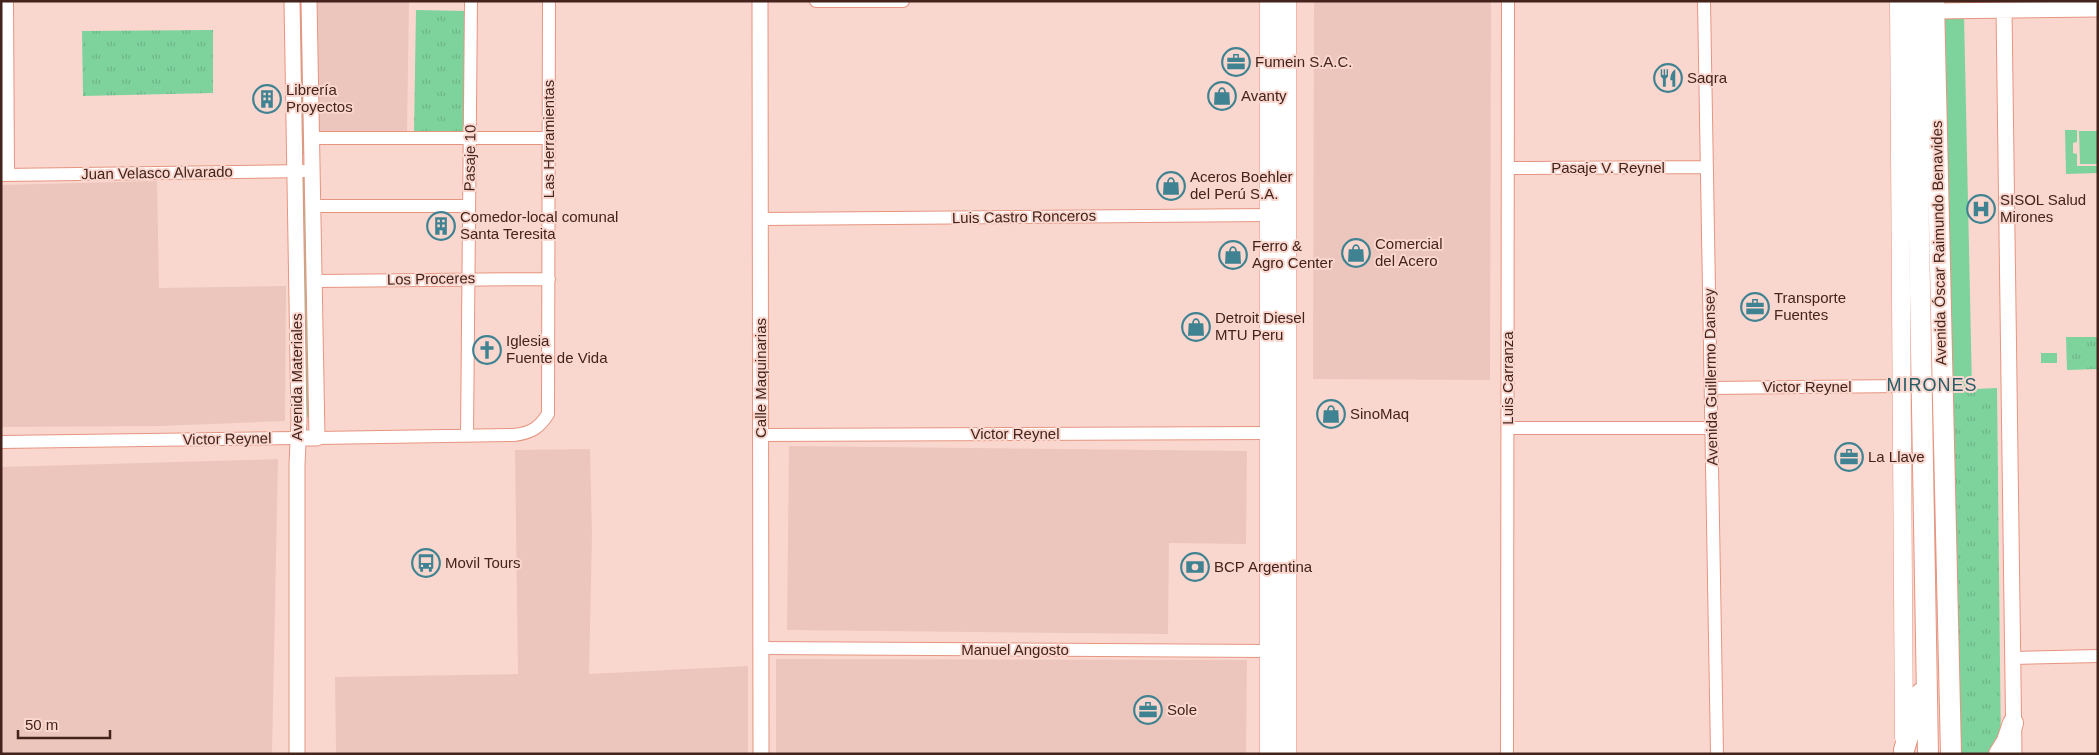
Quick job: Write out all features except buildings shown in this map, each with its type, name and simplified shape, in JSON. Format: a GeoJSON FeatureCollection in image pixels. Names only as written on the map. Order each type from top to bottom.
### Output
{"type":"FeatureCollection","features":[{"type":"Feature","properties":{"kind":"main road"},"geometry":{"type":"LineString","coordinates":[[1269,1],[1269,754]]}},
{"type":"Feature","properties":{"kind":"main road"},"geometry":{"type":"LineString","coordinates":[[1287,1],[1287,754]]}},
{"type":"Feature","properties":{"kind":"main road"},"geometry":{"type":"LineString","coordinates":[[1904,752],[1903,386],[1899,32],[1920,4]]}},
{"type":"Feature","properties":{"kind":"main road","name":"Avenida Óscar Raimundo Benavides"},"geometry":{"type":"LineString","coordinates":[[1920,4],[1928,754]]}},
{"type":"Feature","properties":{"kind":"main road","name":"Avenida Óscar Raimundo Benavides"},"geometry":{"type":"LineString","coordinates":[[1920,4],[1951,754]]}},
{"type":"Feature","properties":{"kind":"main road"},"geometry":{"type":"LineString","coordinates":[[1904,752],[1926,674]]}},
{"type":"Feature","properties":{"kind":"main road"},"geometry":{"type":"LineString","coordinates":[[1999,754],[2007,741],[2013,723]]}},
{"type":"Feature","properties":{"kind":"street"},"geometry":{"type":"LineString","coordinates":[[5,175],[7,1]]}},
{"type":"Feature","properties":{"kind":"street","name":"Avenida Materiales"},"geometry":{"type":"LineString","coordinates":[[292,1],[298,438],[297,754]]}},
{"type":"Feature","properties":{"kind":"street","name":"Avenida Materiales"},"geometry":{"type":"LineString","coordinates":[[309,1],[317,438]]}},
{"type":"Feature","properties":{"kind":"street","name":"Pasaje 10"},"geometry":{"type":"LineString","coordinates":[[467,436],[471,1]]}},
{"type":"Feature","properties":{"kind":"street","name":"Las Herramientas"},"geometry":{"type":"LineString","coordinates":[[548,398],[549,1]]}},
{"type":"Feature","properties":{"kind":"street","name":"Calle Maquinarias"},"geometry":{"type":"LineString","coordinates":[[760,1],[761,754]]}},
{"type":"Feature","properties":{"kind":"street"},"geometry":{"type":"LineString","coordinates":[[816,1],[902,1]]}},
{"type":"Feature","properties":{"kind":"street","name":"Luis Carranza"},"geometry":{"type":"LineString","coordinates":[[1507,754],[1508,1]]}},
{"type":"Feature","properties":{"kind":"street","name":"Avenida Guillermo Dansey"},"geometry":{"type":"LineString","coordinates":[[1704,1],[1717,754]]}},
{"type":"Feature","properties":{"kind":"street"},"geometry":{"type":"LineString","coordinates":[[1920,4],[2004,10],[2060,5],[2098,9]]}},
{"type":"Feature","properties":{"kind":"street"},"geometry":{"type":"LineString","coordinates":[[2004,10],[2014,754]]}},
{"type":"Feature","properties":{"kind":"street"},"geometry":{"type":"LineString","coordinates":[[312,138],[549,138]]}},
{"type":"Feature","properties":{"kind":"street","name":"Pasaje V. Reynel"},"geometry":{"type":"LineString","coordinates":[[1508,168],[1707,167]]}},
{"type":"Feature","properties":{"kind":"street","name":"Juan Velasco Alvarado"},"geometry":{"type":"LineString","coordinates":[[5,175],[312,171]]}},
{"type":"Feature","properties":{"kind":"street"},"geometry":{"type":"LineString","coordinates":[[313,206],[469,206]]}},
{"type":"Feature","properties":{"kind":"street","name":"Luis Castro Ronceros"},"geometry":{"type":"LineString","coordinates":[[761,219],[1287,214]]}},
{"type":"Feature","properties":{"kind":"street","name":"Los Proceres"},"geometry":{"type":"LineString","coordinates":[[314,281],[548,279]]}},
{"type":"Feature","properties":{"kind":"street","name":"Victor Reynel"},"geometry":{"type":"LineString","coordinates":[[1712,388],[1903,386]]}},
{"type":"Feature","properties":{"kind":"street","name":"Victor Reynel"},"geometry":{"type":"LineString","coordinates":[[1,442],[529,434],[541,425],[548,414],[548,398]]}},
{"type":"Feature","properties":{"kind":"street"},"geometry":{"type":"LineString","coordinates":[[1508,428],[1712,428]]}},
{"type":"Feature","properties":{"kind":"street","name":"Victor Reynel"},"geometry":{"type":"LineString","coordinates":[[760,435],[1269,432]]}},
{"type":"Feature","properties":{"kind":"street","name":"Manuel Angosto"},"geometry":{"type":"LineString","coordinates":[[761,648],[1269,651]]}},
{"type":"Feature","properties":{"kind":"street"},"geometry":{"type":"LineString","coordinates":[[2012,658],[2098,656]]}},
{"type":"Feature","properties":{"kind":"shaded area"},"geometry":{"type":"Polygon","coordinates":[[[313,1],[409,1],[407,134],[315,134],[313,1]]]}},
{"type":"Feature","properties":{"kind":"shaded area","name":"Comercial del Acero"},"geometry":{"type":"Polygon","coordinates":[[[1314,1],[1491,1],[1490,380],[1313,379],[1314,1]]]}},
{"type":"Feature","properties":{"kind":"shaded area"},"geometry":{"type":"Polygon","coordinates":[[[157,181],[159,288],[286,286],[285,421],[160,426],[1,427],[1,185],[157,181]]]}},
{"type":"Feature","properties":{"kind":"shaded area"},"geometry":{"type":"Polygon","coordinates":[[[789,446],[1247,451],[1246,544],[1169,543],[1168,634],[787,630],[789,446]]]}},
{"type":"Feature","properties":{"kind":"shaded area"},"geometry":{"type":"Polygon","coordinates":[[[590,449],[592,534],[589,674],[748,666],[748,754],[336,754],[335,677],[518,674],[515,450],[590,449]]]}},
{"type":"Feature","properties":{"kind":"shaded area"},"geometry":{"type":"Polygon","coordinates":[[[278,459],[272,754],[1,754],[1,467],[278,459]]]}},
{"type":"Feature","properties":{"kind":"shaded area"},"geometry":{"type":"Polygon","coordinates":[[[776,659],[1247,660],[1246,754],[776,754],[776,659]]]}},
{"type":"Feature","properties":{"kind":"green space"},"geometry":{"type":"Polygon","coordinates":[[[290,1],[302,1],[306,154],[294,155],[290,1]]]}},
{"type":"Feature","properties":{"kind":"green space"},"geometry":{"type":"Polygon","coordinates":[[[416,10],[467,11],[465,134],[414,133],[416,10]]]}},
{"type":"Feature","properties":{"kind":"green space"},"geometry":{"type":"Polygon","coordinates":[[[1964,14],[1972,389],[1953,390],[1943,18],[1964,14]]]}},
{"type":"Feature","properties":{"kind":"green space"},"geometry":{"type":"Polygon","coordinates":[[[213,30],[213,93],[83,96],[82,31],[213,30]]]}},
{"type":"Feature","properties":{"kind":"green space"},"geometry":{"type":"Polygon","coordinates":[[[2065,130],[2077,130],[2077,142],[2073,143],[2073,153],[2077,154],[2077,166],[2098,166],[2098,173],[2066,174],[2065,130]]]}},
{"type":"Feature","properties":{"kind":"green space"},"geometry":{"type":"Polygon","coordinates":[[[2079,131],[2098,131],[2098,164],[2080,164],[2079,131]]]}},
{"type":"Feature","properties":{"kind":"green space"},"geometry":{"type":"Polygon","coordinates":[[[305,175],[310,417],[299,417],[295,176],[305,175]]]}},
{"type":"Feature","properties":{"kind":"green space"},"geometry":{"type":"Polygon","coordinates":[[[2066,337],[2098,337],[2098,369],[2067,370],[2066,337]]]}},
{"type":"Feature","properties":{"kind":"green space"},"geometry":{"type":"Polygon","coordinates":[[[2041,353],[2057,353],[2057,363],[2041,363],[2041,353]]]}},
{"type":"Feature","properties":{"kind":"green space"},"geometry":{"type":"Polygon","coordinates":[[[1997,388],[2001,754],[1959,754],[1953,390],[1997,388]]]}},
{"type":"Feature","properties":{"kind":"place","name":"Fumein S.A.C."},"geometry":{"type":"Point","coordinates":[1236,62]}},
{"type":"Feature","properties":{"kind":"place","name":"Saqra"},"geometry":{"type":"Point","coordinates":[1668,78]}},
{"type":"Feature","properties":{"kind":"place","name":"Avanty"},"geometry":{"type":"Point","coordinates":[1222,96]}},
{"type":"Feature","properties":{"kind":"place","name":"Librería Proyectos"},"geometry":{"type":"Point","coordinates":[267,99]}},
{"type":"Feature","properties":{"kind":"place","name":"Aceros Boehler del Perú S.A."},"geometry":{"type":"Point","coordinates":[1171,186]}},
{"type":"Feature","properties":{"kind":"place","name":"SISOL Salud Mirones"},"geometry":{"type":"Point","coordinates":[1981,209]}},
{"type":"Feature","properties":{"kind":"place","name":"Comedor-local comunal Santa Teresita"},"geometry":{"type":"Point","coordinates":[441,226]}},
{"type":"Feature","properties":{"kind":"place","name":"Comercial del Acero"},"geometry":{"type":"Point","coordinates":[1356,253]}},
{"type":"Feature","properties":{"kind":"place","name":"Ferro & Agro Center"},"geometry":{"type":"Point","coordinates":[1233,255]}},
{"type":"Feature","properties":{"kind":"place","name":"Transporte Fuentes"},"geometry":{"type":"Point","coordinates":[1755,307]}},
{"type":"Feature","properties":{"kind":"place","name":"Detroit Diesel MTU Peru"},"geometry":{"type":"Point","coordinates":[1196,327]}},
{"type":"Feature","properties":{"kind":"place","name":"Iglesia Fuente de Vida"},"geometry":{"type":"Point","coordinates":[487,350]}},
{"type":"Feature","properties":{"kind":"place","name":"SinoMaq"},"geometry":{"type":"Point","coordinates":[1331,414]}},
{"type":"Feature","properties":{"kind":"place","name":"La Llave"},"geometry":{"type":"Point","coordinates":[1849,457]}},
{"type":"Feature","properties":{"kind":"place","name":"Movil Tours"},"geometry":{"type":"Point","coordinates":[426,563]}},
{"type":"Feature","properties":{"kind":"place","name":"BCP Argentina"},"geometry":{"type":"Point","coordinates":[1195,567]}},
{"type":"Feature","properties":{"kind":"place","name":"Sole"},"geometry":{"type":"Point","coordinates":[1148,710]}},
{"type":"Feature","properties":{"kind":"district","name":"MIRONES"},"geometry":{"type":"Point","coordinates":[1932,385]}}]}
